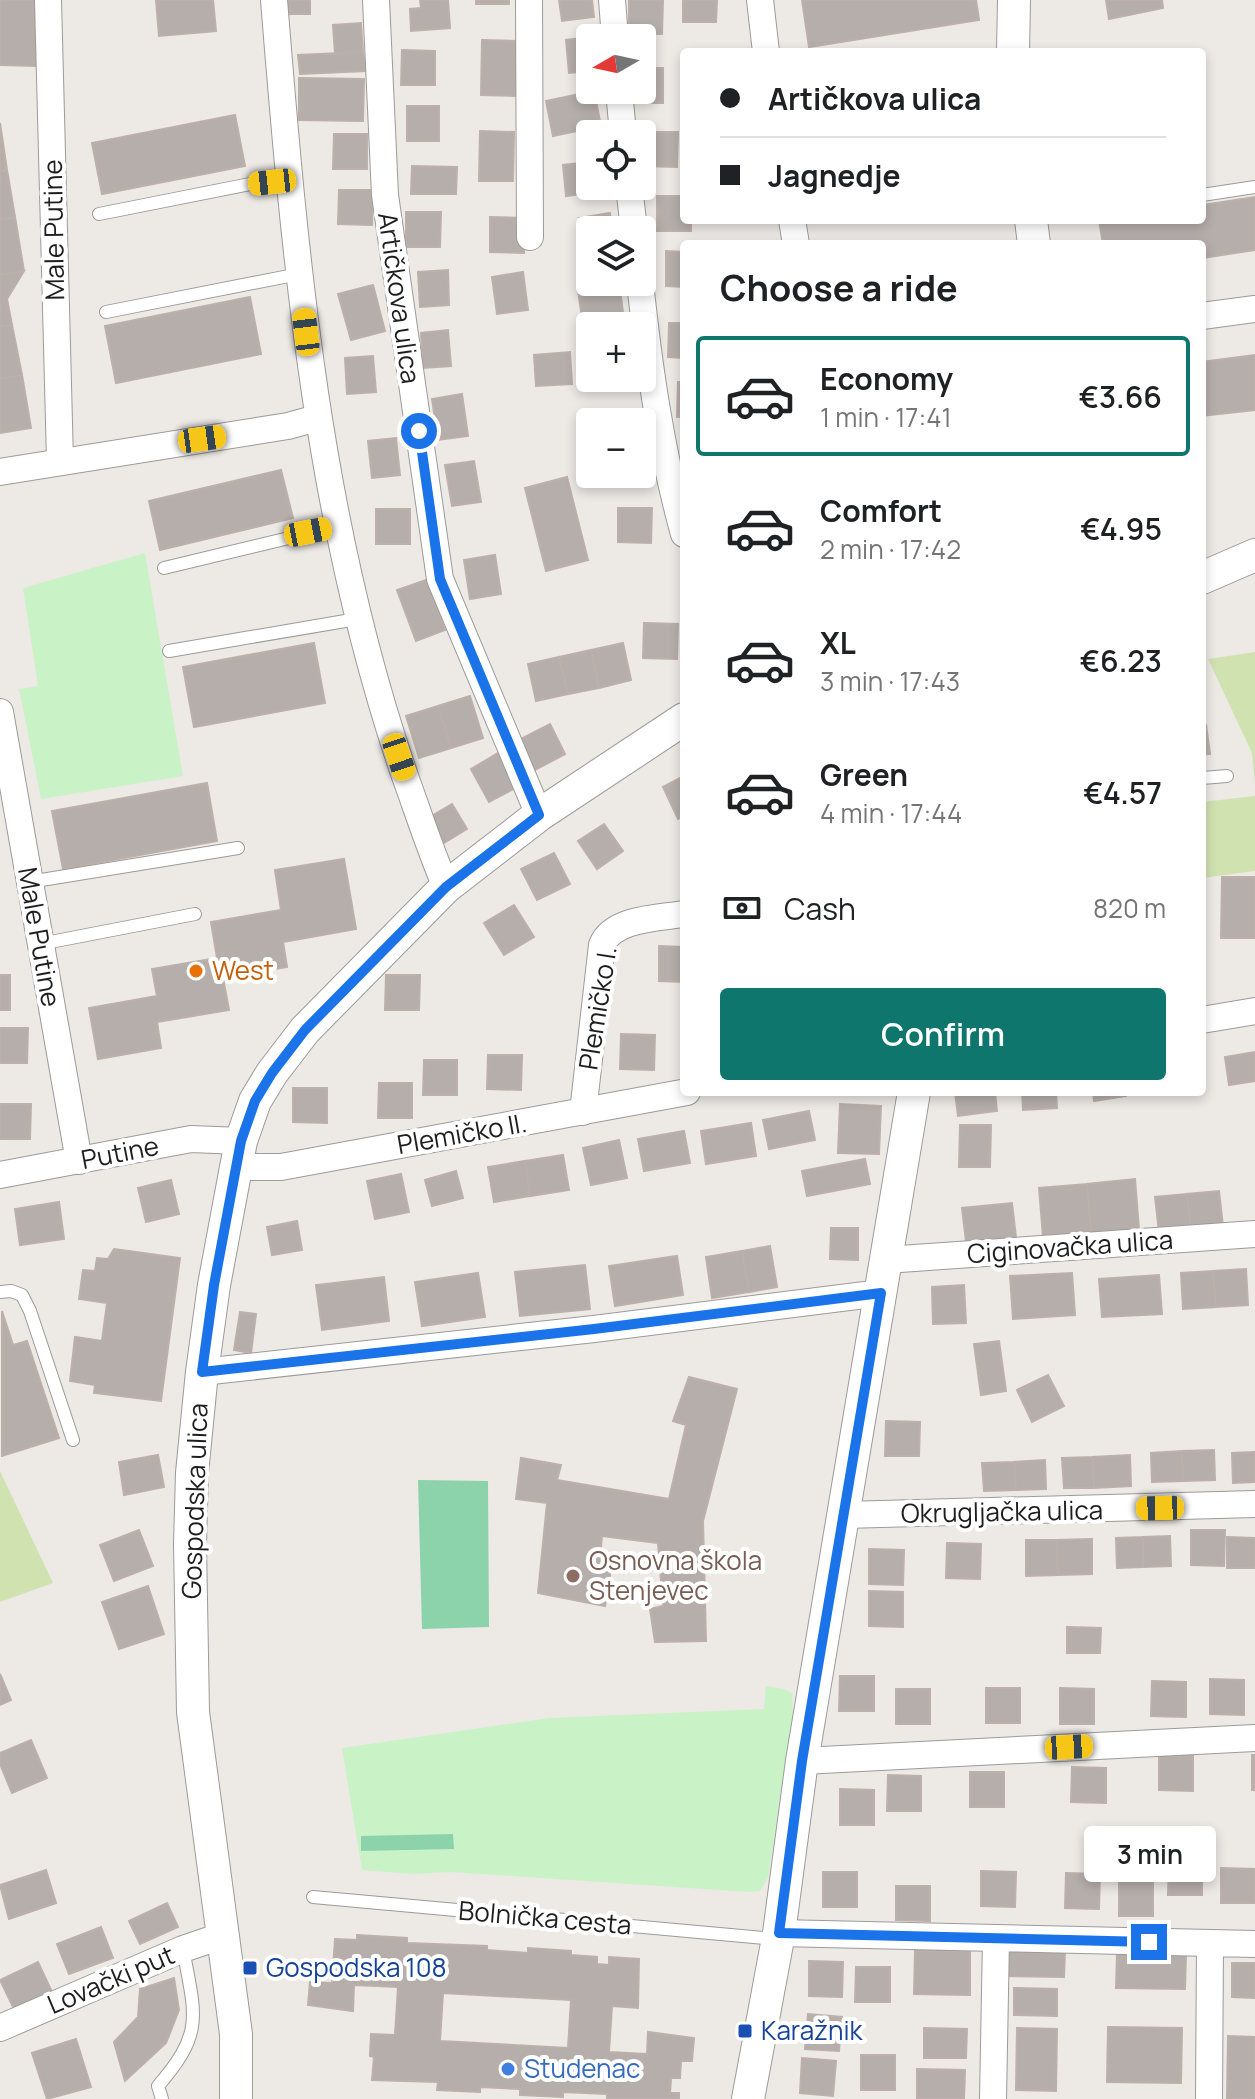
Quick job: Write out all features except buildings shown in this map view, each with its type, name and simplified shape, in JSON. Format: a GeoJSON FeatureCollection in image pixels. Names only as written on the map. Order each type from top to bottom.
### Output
{"type":"FeatureCollection","features":[{"type":"Feature","properties":{"kind":"street","name":"Male Putine"},"geometry":{"type":"LineString","coordinates":[[48,0],[60,461]]}},
{"type":"Feature","properties":{"kind":"street"},"geometry":{"type":"LineString","coordinates":[[274,0],[288,180],[317,418],[357,619],[380,703],[446,887]]}},
{"type":"Feature","properties":{"kind":"street","name":"Artičkova ulica"},"geometry":{"type":"LineString","coordinates":[[376,0],[385,195],[440,579],[539,815]]}},
{"type":"Feature","properties":{"kind":"street"},"geometry":{"type":"LineString","coordinates":[[529,0],[530,237]]}},
{"type":"Feature","properties":{"kind":"street"},"geometry":{"type":"LineString","coordinates":[[612,0],[614,24]]}},
{"type":"Feature","properties":{"kind":"street"},"geometry":{"type":"LineString","coordinates":[[760,0],[766,48]]}},
{"type":"Feature","properties":{"kind":"street"},"geometry":{"type":"LineString","coordinates":[[1013,48],[1014,0]]}},
{"type":"Feature","properties":{"kind":"street"},"geometry":{"type":"LineString","coordinates":[[642,296],[650,373],[671,488],[680,520]]}},
{"type":"Feature","properties":{"kind":"street"},"geometry":{"type":"LineString","coordinates":[[1206,315],[1255,309]]}},
{"type":"Feature","properties":{"kind":"street"},"geometry":{"type":"LineString","coordinates":[[0,472],[288,426],[317,418]]}},
{"type":"Feature","properties":{"kind":"street"},"geometry":{"type":"LineString","coordinates":[[1206,576],[1255,555]]}},
{"type":"Feature","properties":{"kind":"street","name":"Male Putine"},"geometry":{"type":"LineString","coordinates":[[0,712],[3,759],[29,882],[79,1161]]}},
{"type":"Feature","properties":{"kind":"street","name":"Gospodska ulica"},"geometry":{"type":"LineString","coordinates":[[236,2099],[236,2034],[193,1712],[192,1473],[214,1285],[239,1154],[255,1101],[305,1030],[446,887],[539,815],[680,722]]}},
{"type":"Feature","properties":{"kind":"street","name":"Plemičko I."},"geometry":{"type":"LineString","coordinates":[[583,1112],[602,945],[606,936],[621,926],[680,915]]}},
{"type":"Feature","properties":{"kind":"street"},"geometry":{"type":"LineString","coordinates":[[1206,1019],[1255,1011]]}},
{"type":"Feature","properties":{"kind":"street","name":"Plemičko II."},"geometry":{"type":"LineString","coordinates":[[239,1154],[281,1167],[680,1093]]}},
{"type":"Feature","properties":{"kind":"street"},"geometry":{"type":"LineString","coordinates":[[748,2099],[778,1936],[802,1761],[913,1096]]}},
{"type":"Feature","properties":{"kind":"street","name":"Putine"},"geometry":{"type":"LineString","coordinates":[[0,1175],[191,1139],[239,1154]]}},
{"type":"Feature","properties":{"kind":"street","name":"Ciginovačka ulica"},"geometry":{"type":"LineString","coordinates":[[886,1260],[1255,1234]]}},
{"type":"Feature","properties":{"kind":"street"},"geometry":{"type":"LineString","coordinates":[[202,1372],[594,1329],[881,1293]]}},
{"type":"Feature","properties":{"kind":"street","name":"Okrugljačka ulica"},"geometry":{"type":"LineString","coordinates":[[844,1515],[1255,1504]]}},
{"type":"Feature","properties":{"kind":"street"},"geometry":{"type":"LineString","coordinates":[[802,1761],[1255,1738]]}},
{"type":"Feature","properties":{"kind":"street","name":"Lovački put"},"geometry":{"type":"LineString","coordinates":[[0,2028],[183,1949],[224,1935]]}},
{"type":"Feature","properties":{"kind":"street"},"geometry":{"type":"LineString","coordinates":[[778,1936],[1255,1944]]}},
{"type":"Feature","properties":{"kind":"street"},"geometry":{"type":"LineString","coordinates":[[993,2099],[996,1939]]}},
{"type":"Feature","properties":{"kind":"street"},"geometry":{"type":"LineString","coordinates":[[1209,2099],[1210,1944]]}},
{"type":"Feature","properties":{"kind":"lane"},"geometry":{"type":"LineString","coordinates":[[99,214],[255,183],[288,180]]}},
{"type":"Feature","properties":{"kind":"lane"},"geometry":{"type":"LineString","coordinates":[[1206,194],[1255,187]]}},
{"type":"Feature","properties":{"kind":"lane"},"geometry":{"type":"LineString","coordinates":[[106,312],[299,274]]}},
{"type":"Feature","properties":{"kind":"lane"},"geometry":{"type":"LineString","coordinates":[[164,568],[339,526]]}},
{"type":"Feature","properties":{"kind":"lane"},"geometry":{"type":"LineString","coordinates":[[169,651],[357,619]]}},
{"type":"Feature","properties":{"kind":"lane"},"geometry":{"type":"LineString","coordinates":[[1206,778],[1227,776]]}},
{"type":"Feature","properties":{"kind":"lane"},"geometry":{"type":"LineString","coordinates":[[29,882],[238,848]]}},
{"type":"Feature","properties":{"kind":"lane"},"geometry":{"type":"LineString","coordinates":[[40,944],[195,914]]}},
{"type":"Feature","properties":{"kind":"lane"},"geometry":{"type":"LineString","coordinates":[[0,1292],[11,1291],[22,1295],[30,1311],[73,1440]]}},
{"type":"Feature","properties":{"kind":"lane","name":"Bolnička cesta"},"geometry":{"type":"LineString","coordinates":[[313,1897],[778,1936]]}},
{"type":"Feature","properties":{"kind":"lane"},"geometry":{"type":"LineString","coordinates":[[162,2099],[158,2086],[180,2061],[192,2033],[193,2007],[183,1949]]}},
{"type":"Feature","properties":{"kind":"green space"},"geometry":{"type":"Polygon","coordinates":[[[145,553],[183,776],[41,799],[19,689],[38,686],[23,588],[145,553]]]}},
{"type":"Feature","properties":{"kind":"green space"},"geometry":{"type":"Polygon","coordinates":[[[1255,652],[1255,785],[1252,753],[1208,659],[1255,652]]]}},
{"type":"Feature","properties":{"kind":"green space"},"geometry":{"type":"Polygon","coordinates":[[[1255,796],[1255,871],[1206,877],[1206,802],[1255,796]]]}},
{"type":"Feature","properties":{"kind":"green space"},"geometry":{"type":"Polygon","coordinates":[[[0,1471],[53,1583],[0,1602],[0,1471]]]}},
{"type":"Feature","properties":{"kind":"green space"},"geometry":{"type":"Polygon","coordinates":[[[418,1480],[488,1481],[489,1627],[422,1629],[418,1480]]]}},
{"type":"Feature","properties":{"kind":"green space"},"geometry":{"type":"Polygon","coordinates":[[[766,1686],[792,1693],[793,1712],[768,1878],[760,1891],[451,1872],[412,1874],[362,1870],[342,1748],[550,1718],[764,1709],[766,1686]]]}},
{"type":"Feature","properties":{"kind":"green space"},"geometry":{"type":"Polygon","coordinates":[[[453,1834],[454,1849],[361,1851],[361,1836],[453,1834]]]}},
{"type":"Feature","properties":{"kind":"place","name":"West"},"geometry":{"type":"Point","coordinates":[196,971]}},
{"type":"Feature","properties":{"kind":"place","name":"Osnovna škola Stenjevec"},"geometry":{"type":"Point","coordinates":[573,1576]}},
{"type":"Feature","properties":{"kind":"place","name":"Gospodska 108"},"geometry":{"type":"Point","coordinates":[250,1968]}},
{"type":"Feature","properties":{"kind":"place","name":"Karažnik"},"geometry":{"type":"Point","coordinates":[745,2031]}},
{"type":"Feature","properties":{"kind":"place","name":"Studenac"},"geometry":{"type":"Point","coordinates":[508,2069]}},
{"type":"Feature","properties":{"kind":"route"},"geometry":{"type":"LineString","coordinates":[[419,431],[440,579],[539,815],[446,887],[305,1030],[255,1101],[241,1141],[214,1285],[202,1372],[594,1329],[881,1293],[802,1761],[779,1933],[1149,1942]]}}]}
